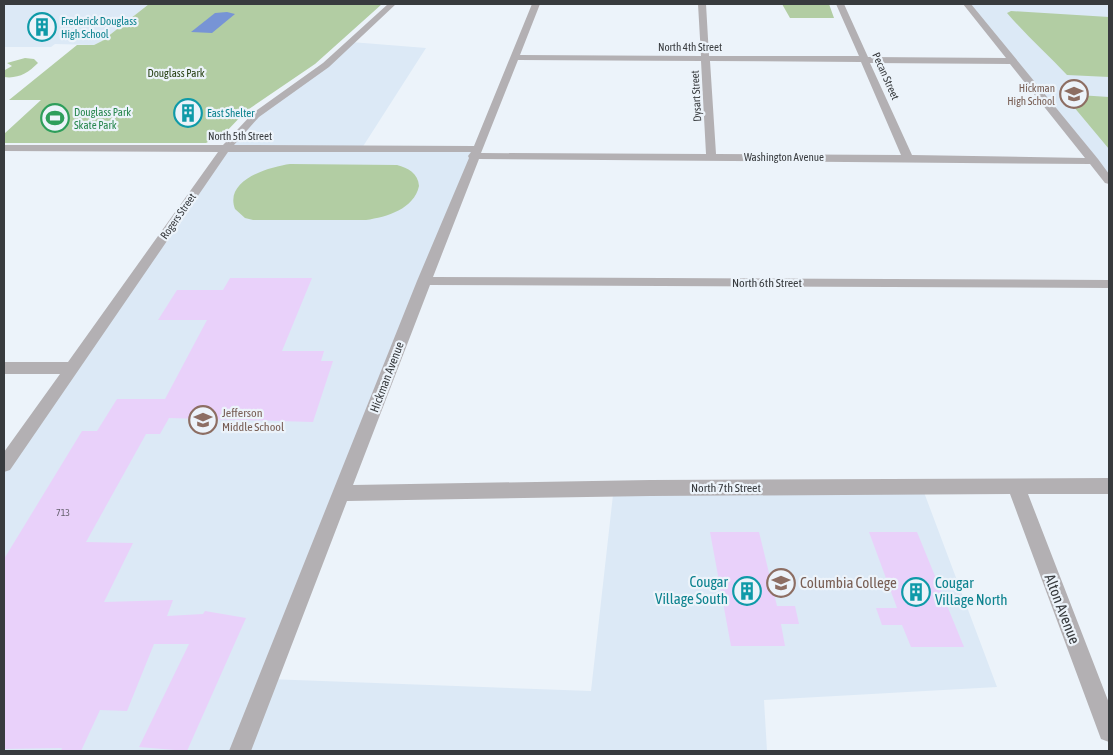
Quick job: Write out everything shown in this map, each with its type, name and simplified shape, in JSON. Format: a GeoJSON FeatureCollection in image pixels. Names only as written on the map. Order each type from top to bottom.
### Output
{"type":"FeatureCollection","features":[{"type":"Feature","properties":{"kind":"street","name":"Rogers Street"},"geometry":{"type":"LineString","coordinates":[[4,465],[225,149],[256,115],[326,65],[392,4]]}},
{"type":"Feature","properties":{"kind":"street","name":"Hickman Avenue"},"geometry":{"type":"LineString","coordinates":[[240,751],[475,152],[536,4]]}},
{"type":"Feature","properties":{"kind":"street","name":"Dysart Street"},"geometry":{"type":"LineString","coordinates":[[702,4],[711,157]]}},
{"type":"Feature","properties":{"kind":"street","name":"Pecan Street"},"geometry":{"type":"LineString","coordinates":[[840,4],[908,158]]}},
{"type":"Feature","properties":{"kind":"street"},"geometry":{"type":"LineString","coordinates":[[967,4],[1109,181]]}},
{"type":"Feature","properties":{"kind":"street","name":"North 4th Street"},"geometry":{"type":"LineString","coordinates":[[514,57],[1014,61]]}},
{"type":"Feature","properties":{"kind":"street","name":"North 5th Street"},"geometry":{"type":"LineString","coordinates":[[4,148],[475,152]]}},
{"type":"Feature","properties":{"kind":"street","name":"Washington Avenue"},"geometry":{"type":"LineString","coordinates":[[475,152],[711,157],[1094,161]]}},
{"type":"Feature","properties":{"kind":"street","name":"North 6th Street"},"geometry":{"type":"LineString","coordinates":[[424,281],[1109,284]]}},
{"type":"Feature","properties":{"kind":"street"},"geometry":{"type":"LineString","coordinates":[[4,368],[72,368]]}},
{"type":"Feature","properties":{"kind":"street","name":"Alton Avenue"},"geometry":{"type":"LineString","coordinates":[[1016,486],[1109,731]]}},
{"type":"Feature","properties":{"kind":"street","name":"North 7th Street"},"geometry":{"type":"LineString","coordinates":[[343,492],[1109,486]]}},
{"type":"Feature","properties":{"kind":"shaded area","name":"Frederick Douglass High School"},"geometry":{"type":"Polygon","coordinates":[[[4,4],[149,4],[102,41],[94,45],[55,44],[51,47],[4,47],[4,4]]]}},
{"type":"Feature","properties":{"kind":"shaded area","name":"Hickman High School"},"geometry":{"type":"Polygon","coordinates":[[[968,4],[1109,4],[1109,185],[968,4]]]}},
{"type":"Feature","properties":{"kind":"shaded area","name":"Jefferson Middle School"},"geometry":{"type":"Polygon","coordinates":[[[351,42],[426,48],[362,148],[478,152],[268,679],[591,691],[614,486],[922,487],[997,687],[764,700],[767,751],[4,751],[4,465],[225,149],[256,115],[351,42]]]}},
{"type":"Feature","properties":{"kind":"green space","name":"Douglass Park"},"geometry":{"type":"Polygon","coordinates":[[[149,4],[382,4],[315,64],[246,111],[224,134],[206,143],[4,143],[4,134],[41,100],[9,100],[77,45],[94,45],[102,41],[149,4]]]}},
{"type":"Feature","properties":{"kind":"green space"},"geometry":{"type":"Polygon","coordinates":[[[782,4],[829,4],[834,18],[790,18],[782,4]]]}},
{"type":"Feature","properties":{"kind":"green space"},"geometry":{"type":"Polygon","coordinates":[[[1011,11],[1109,17],[1109,77],[1067,75],[1007,13],[1011,11]]]}},
{"type":"Feature","properties":{"kind":"green space"},"geometry":{"type":"Polygon","coordinates":[[[25,58],[34,59],[38,63],[22,75],[4,77],[5,70],[12,66],[7,63],[25,58]]]}},
{"type":"Feature","properties":{"kind":"green space"},"geometry":{"type":"Polygon","coordinates":[[[1063,94],[1109,97],[1109,149],[1063,94]]]}},
{"type":"Feature","properties":{"kind":"green space"},"geometry":{"type":"Polygon","coordinates":[[[290,164],[397,165],[412,172],[417,178],[419,186],[412,201],[406,206],[391,214],[366,220],[253,220],[245,218],[235,209],[233,199],[236,190],[242,183],[260,172],[290,164]]]}},
{"type":"Feature","properties":{"kind":"water"},"geometry":{"type":"Polygon","coordinates":[[[227,12],[235,14],[212,33],[191,32],[215,13],[227,12]]]}},
{"type":"Feature","properties":{"kind":"building","name":"Jefferson Middle School"},"geometry":{"type":"Polygon","coordinates":[[[230,278],[312,278],[282,351],[324,351],[321,361],[333,361],[313,422],[169,418],[160,434],[146,434],[86,542],[133,543],[104,602],[173,600],[167,616],[203,614],[205,611],[246,618],[187,751],[139,747],[189,644],[154,644],[127,711],[100,710],[81,751],[61,751],[62,748],[4,749],[4,559],[82,431],[97,431],[117,399],[165,399],[207,320],[158,320],[177,290],[223,290],[230,278]]]}},
{"type":"Feature","properties":{"kind":"building","name":"Cougar Village South"},"geometry":{"type":"Polygon","coordinates":[[[710,532],[759,532],[777,606],[795,606],[799,624],[781,624],[785,646],[731,646],[710,532]]]}},
{"type":"Feature","properties":{"kind":"building","name":"Cougar Village North"},"geometry":{"type":"Polygon","coordinates":[[[869,532],[917,532],[964,647],[911,647],[902,625],[882,625],[876,608],[897,608],[869,532]]]}},
{"type":"Feature","properties":{"kind":"place","name":"Frederick Douglass High School"},"geometry":{"type":"Point","coordinates":[42,27]}},
{"type":"Feature","properties":{"kind":"place","name":"Hickman High School"},"geometry":{"type":"Point","coordinates":[1074,94]}},
{"type":"Feature","properties":{"kind":"place","name":"East Shelter"},"geometry":{"type":"Point","coordinates":[188,113]}},
{"type":"Feature","properties":{"kind":"place","name":"Douglass Park Skate Park"},"geometry":{"type":"Point","coordinates":[55,118]}},
{"type":"Feature","properties":{"kind":"place","name":"Jefferson Middle School"},"geometry":{"type":"Point","coordinates":[203,420]}},
{"type":"Feature","properties":{"kind":"place","name":"Columbia College"},"geometry":{"type":"Point","coordinates":[781,583]}},
{"type":"Feature","properties":{"kind":"place","name":"Cougar Village South"},"geometry":{"type":"Point","coordinates":[747,591]}},
{"type":"Feature","properties":{"kind":"place","name":"Cougar Village North"},"geometry":{"type":"Point","coordinates":[916,592]}}]}
